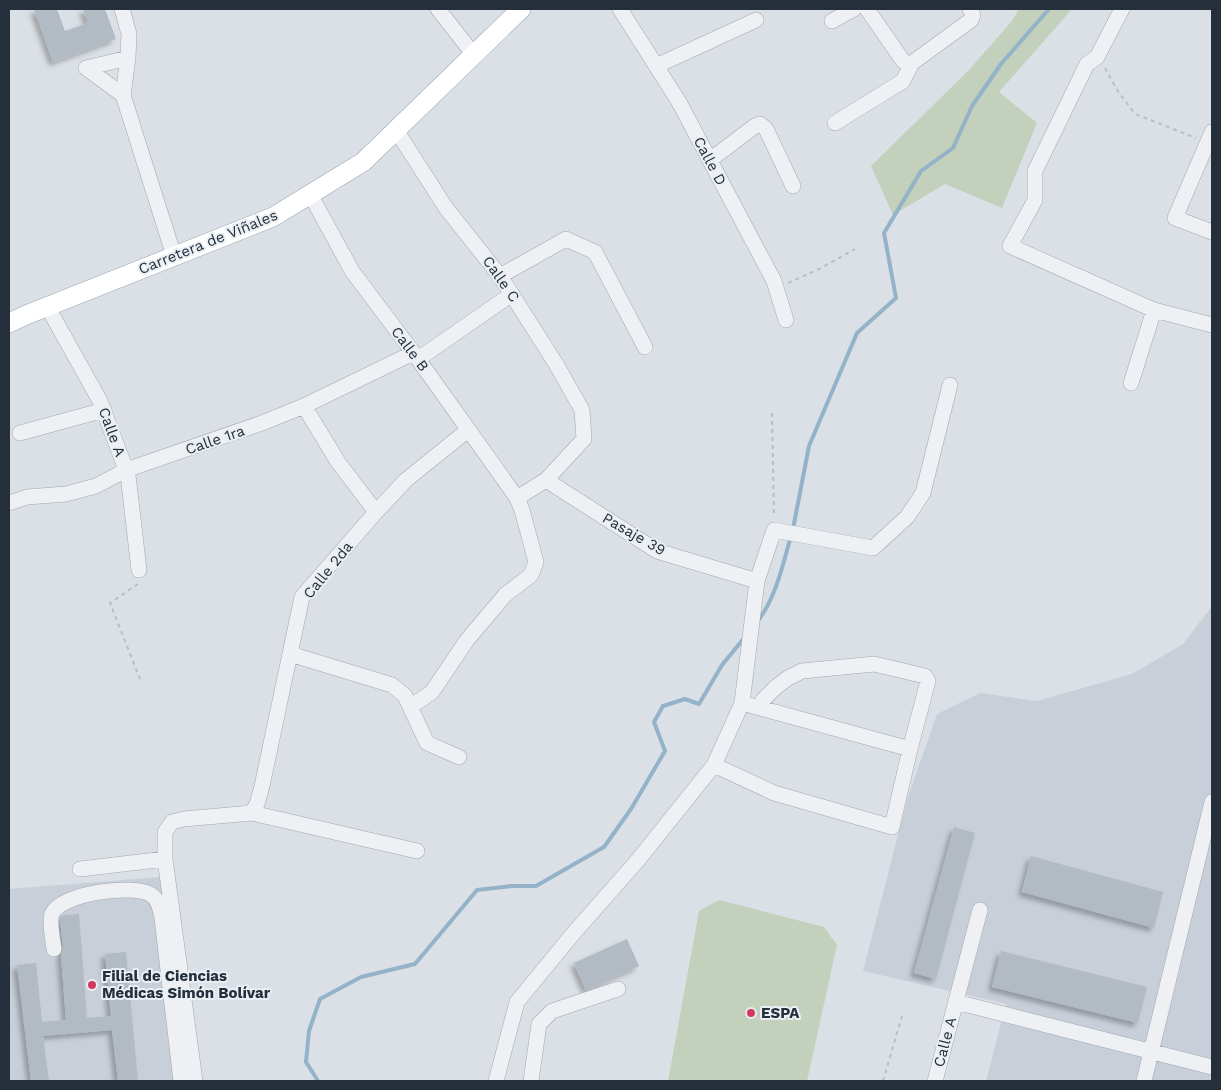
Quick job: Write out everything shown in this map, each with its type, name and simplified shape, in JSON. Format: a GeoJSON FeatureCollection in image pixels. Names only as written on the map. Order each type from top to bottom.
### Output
{"type":"FeatureCollection","features":[{"type":"Feature","properties":{"kind":"main road","name":"Carretera de Viñales"},"geometry":{"type":"LineString","coordinates":[[9,324],[47,306],[273,217],[363,162],[521,9]]}},
{"type":"Feature","properties":{"kind":"street"},"geometry":{"type":"LineString","coordinates":[[122,9],[129,34],[123,94],[174,256]]}},
{"type":"Feature","properties":{"kind":"street"},"geometry":{"type":"LineString","coordinates":[[438,9],[474,54]]}},
{"type":"Feature","properties":{"kind":"street","name":"Calle D"},"geometry":{"type":"LineString","coordinates":[[620,9],[679,102],[710,160],[774,281],[786,320]]}},
{"type":"Feature","properties":{"kind":"street"},"geometry":{"type":"LineString","coordinates":[[832,21],[854,9]]}},
{"type":"Feature","properties":{"kind":"street"},"geometry":{"type":"LineString","coordinates":[[867,9],[903,61],[912,63]]}},
{"type":"Feature","properties":{"kind":"street"},"geometry":{"type":"LineString","coordinates":[[835,123],[903,80],[912,63],[971,20],[973,14],[970,9]]}},
{"type":"Feature","properties":{"kind":"street"},"geometry":{"type":"LineString","coordinates":[[1122,9],[1097,56],[1087,64],[1035,170],[1035,200],[1010,246],[1154,310],[1212,325]]}},
{"type":"Feature","properties":{"kind":"street"},"geometry":{"type":"LineString","coordinates":[[656,66],[756,20]]}},
{"type":"Feature","properties":{"kind":"street"},"geometry":{"type":"LineString","coordinates":[[123,94],[86,68],[128,58]]}},
{"type":"Feature","properties":{"kind":"street"},"geometry":{"type":"LineString","coordinates":[[710,160],[760,124],[766,129],[793,186]]}},
{"type":"Feature","properties":{"kind":"street","name":"Calle C"},"geometry":{"type":"LineString","coordinates":[[396,130],[446,208],[512,294],[582,410],[584,439],[546,480]]}},
{"type":"Feature","properties":{"kind":"street"},"geometry":{"type":"LineString","coordinates":[[1210,137],[1175,218],[1212,232]]}},
{"type":"Feature","properties":{"kind":"street","name":"Calle B"},"geometry":{"type":"LineString","coordinates":[[310,194],[352,271],[416,356],[517,498],[536,562],[531,575],[505,596],[467,640],[432,692],[410,708]]}},
{"type":"Feature","properties":{"kind":"street"},"geometry":{"type":"LineString","coordinates":[[500,276],[566,239],[595,252],[645,347]]}},
{"type":"Feature","properties":{"kind":"street","name":"Calle 1ra"},"geometry":{"type":"LineString","coordinates":[[9,503],[27,497],[66,494],[96,486],[126,470],[262,423],[304,406],[416,356],[512,294]]}},
{"type":"Feature","properties":{"kind":"street","name":"Calle A"},"geometry":{"type":"LineString","coordinates":[[47,306],[69,348],[91,382],[104,410],[128,475],[139,570]]}},
{"type":"Feature","properties":{"kind":"street"},"geometry":{"type":"LineString","coordinates":[[1131,383],[1154,310]]}},
{"type":"Feature","properties":{"kind":"street"},"geometry":{"type":"LineString","coordinates":[[496,1081],[517,1002],[572,935],[638,860],[714,765],[742,703],[757,581],[774,530],[873,548],[907,517],[923,493],[950,385]]}},
{"type":"Feature","properties":{"kind":"street"},"geometry":{"type":"LineString","coordinates":[[304,406],[338,462],[376,512]]}},
{"type":"Feature","properties":{"kind":"street"},"geometry":{"type":"LineString","coordinates":[[20,433],[104,410]]}},
{"type":"Feature","properties":{"kind":"street","name":"Calle 2da"},"geometry":{"type":"LineString","coordinates":[[252,813],[257,804],[262,786],[302,597],[406,480],[468,430]]}},
{"type":"Feature","properties":{"kind":"street"},"geometry":{"type":"LineString","coordinates":[[517,498],[546,480]]}},
{"type":"Feature","properties":{"kind":"street","name":"Pasaje 39"},"geometry":{"type":"LineString","coordinates":[[546,480],[657,551],[757,581]]}},
{"type":"Feature","properties":{"kind":"street"},"geometry":{"type":"LineString","coordinates":[[290,654],[392,685],[405,696],[427,743],[459,757]]}},
{"type":"Feature","properties":{"kind":"street"},"geometry":{"type":"LineString","coordinates":[[714,765],[774,793],[892,827],[928,681],[925,676],[874,664],[802,671],[776,687],[763,700],[760,707]]}},
{"type":"Feature","properties":{"kind":"street"},"geometry":{"type":"LineString","coordinates":[[742,703],[910,749]]}},
{"type":"Feature","properties":{"kind":"street"},"geometry":{"type":"LineString","coordinates":[[1144,1081],[1212,802]]}},
{"type":"Feature","properties":{"kind":"street"},"geometry":{"type":"LineString","coordinates":[[195,1081],[165,859],[165,832],[172,822],[184,819],[252,813],[417,851]]}},
{"type":"Feature","properties":{"kind":"street"},"geometry":{"type":"LineString","coordinates":[[80,869],[165,859]]}},
{"type":"Feature","properties":{"kind":"street"},"geometry":{"type":"LineString","coordinates":[[54,949],[51,916],[56,907],[72,899],[102,892],[136,890],[151,894],[157,900],[162,918],[181,1081]]}},
{"type":"Feature","properties":{"kind":"street","name":"Calle A"},"geometry":{"type":"LineString","coordinates":[[935,1081],[980,910]]}},
{"type":"Feature","properties":{"kind":"street"},"geometry":{"type":"LineString","coordinates":[[531,1081],[538,1024],[552,1011],[618,989]]}},
{"type":"Feature","properties":{"kind":"street"},"geometry":{"type":"LineString","coordinates":[[956,1002],[1212,1067]]}},
{"type":"Feature","properties":{"kind":"path"},"geometry":{"type":"LineString","coordinates":[[1097,56],[1135,114],[1210,137]]}},
{"type":"Feature","properties":{"kind":"path"},"geometry":{"type":"LineString","coordinates":[[776,288],[819,269],[855,249]]}},
{"type":"Feature","properties":{"kind":"path"},"geometry":{"type":"LineString","coordinates":[[772,413],[774,530]]}},
{"type":"Feature","properties":{"kind":"path"},"geometry":{"type":"LineString","coordinates":[[139,570],[138,583],[110,603],[140,679]]}},
{"type":"Feature","properties":{"kind":"path"},"geometry":{"type":"LineString","coordinates":[[883,1081],[902,1016]]}},
{"type":"Feature","properties":{"kind":"shaded area"},"geometry":{"type":"Polygon","coordinates":[[[1212,606],[1212,1081],[986,1081],[1006,1004],[863,971],[907,800],[937,714],[980,693],[1037,701],[1132,674],[1183,644],[1212,606]]]}},
{"type":"Feature","properties":{"kind":"shaded area","name":"Filial de Ciencias Médicas Simón Bolívar"},"geometry":{"type":"Polygon","coordinates":[[[161,877],[187,1081],[9,1081],[9,889],[161,877]]]}},
{"type":"Feature","properties":{"kind":"green space"},"geometry":{"type":"Polygon","coordinates":[[[1019,9],[1072,9],[999,92],[1037,123],[1002,208],[945,184],[893,215],[871,166],[969,70],[1012,21],[1019,9]]]}},
{"type":"Feature","properties":{"kind":"green space","name":"ESPA"},"geometry":{"type":"Polygon","coordinates":[[[719,900],[824,927],[837,945],[807,1081],[668,1081],[699,911],[719,900]]]}},
{"type":"Feature","properties":{"kind":"building"},"geometry":{"type":"Polygon","coordinates":[[[34,9],[57,9],[65,31],[88,23],[83,9],[105,9],[116,39],[53,62],[34,9]]]}},
{"type":"Feature","properties":{"kind":"building"},"geometry":{"type":"Polygon","coordinates":[[[954,827],[975,833],[936,979],[914,973],[954,827]]]}},
{"type":"Feature","properties":{"kind":"building"},"geometry":{"type":"Polygon","coordinates":[[[1031,856],[1163,892],[1154,928],[1022,892],[1031,856]]]}},
{"type":"Feature","properties":{"kind":"building"},"geometry":{"type":"Polygon","coordinates":[[[79,914],[87,1018],[111,1016],[105,954],[126,952],[138,1081],[118,1081],[112,1030],[43,1036],[49,1081],[31,1081],[17,965],[36,963],[42,1022],[66,1020],[60,919],[64,915],[79,914]]]}},
{"type":"Feature","properties":{"kind":"building"},"geometry":{"type":"Polygon","coordinates":[[[627,939],[639,966],[586,990],[574,963],[627,939]]]}},
{"type":"Feature","properties":{"kind":"building"},"geometry":{"type":"Polygon","coordinates":[[[1001,951],[1147,987],[1138,1023],[992,987],[1001,951]]]}},
{"type":"Feature","properties":{"kind":"waterway"},"geometry":{"type":"LineString","coordinates":[[793,529],[809,446],[857,333],[896,298],[884,233],[921,171],[953,148],[972,106],[1001,64],[1049,9]]}},
{"type":"Feature","properties":{"kind":"waterway"},"geometry":{"type":"LineString","coordinates":[[757,622],[764,613],[774,592],[791,536]]}},
{"type":"Feature","properties":{"kind":"waterway"},"geometry":{"type":"LineString","coordinates":[[318,1081],[306,1062],[309,1031],[320,999],[361,977],[415,964],[477,890],[512,886],[536,886],[604,847],[631,809],[665,751],[654,722],[663,706],[685,699],[699,704],[722,665],[745,637]]}},
{"type":"Feature","properties":{"kind":"place","name":"Filial de Ciencias Médicas Simón Bolívar"},"geometry":{"type":"Point","coordinates":[92,985]}},
{"type":"Feature","properties":{"kind":"place","name":"ESPA"},"geometry":{"type":"Point","coordinates":[751,1013]}}]}
